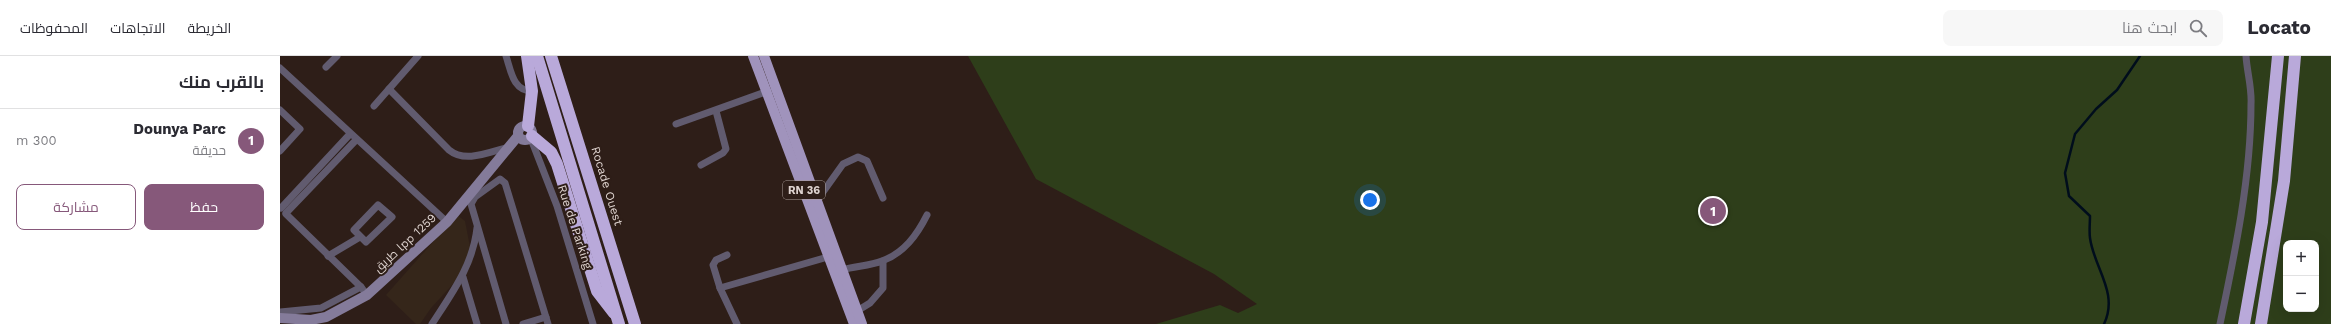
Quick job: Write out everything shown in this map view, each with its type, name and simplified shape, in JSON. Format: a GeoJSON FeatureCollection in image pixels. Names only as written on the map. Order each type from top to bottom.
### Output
{"type":"FeatureCollection","features":[{"type":"Feature","properties":{"kind":"highway"},"geometry":{"type":"LineString","coordinates":[[527,56],[532,91],[530,134],[551,152],[558,164],[597,291],[617,319]]}},
{"type":"Feature","properties":{"kind":"highway"},"geometry":{"type":"LineString","coordinates":[[537,56],[617,319]]}},
{"type":"Feature","properties":{"kind":"highway","name":"Rocade Ouest"},"geometry":{"type":"LineString","coordinates":[[552,56],[635,324]]}},
{"type":"Feature","properties":{"kind":"highway"},"geometry":{"type":"LineString","coordinates":[[2244,324],[2267,186],[2278,56]]}},
{"type":"Feature","properties":{"kind":"highway"},"geometry":{"type":"LineString","coordinates":[[2261,324],[2284,180],[2295,56]]}},
{"type":"Feature","properties":{"kind":"main road","name":"RN 36"},"geometry":{"type":"LineString","coordinates":[[753,56],[768,91],[854,324]]}},
{"type":"Feature","properties":{"kind":"main road","name":"RN 36"},"geometry":{"type":"LineString","coordinates":[[764,56],[818,199],[862,324]]}},
{"type":"Feature","properties":{"kind":"street"},"geometry":{"type":"LineString","coordinates":[[326,67],[337,56]]}},
{"type":"Feature","properties":{"kind":"street"},"geometry":{"type":"LineString","coordinates":[[374,106],[418,56]]}},
{"type":"Feature","properties":{"kind":"street"},"geometry":{"type":"LineString","coordinates":[[506,56],[514,82],[523,89],[532,91]]}},
{"type":"Feature","properties":{"kind":"street"},"geometry":{"type":"LineString","coordinates":[[2220,324],[2234,251],[2248,149],[2251,93],[2246,56]]}},
{"type":"Feature","properties":{"kind":"street"},"geometry":{"type":"LineString","coordinates":[[280,68],[356,140],[447,222]]}},
{"type":"Feature","properties":{"kind":"street"},"geometry":{"type":"LineString","coordinates":[[389,89],[449,150],[457,156],[466,157],[510,147]]}},
{"type":"Feature","properties":{"kind":"street"},"geometry":{"type":"LineString","coordinates":[[676,124],[716,111],[768,91]]}},
{"type":"Feature","properties":{"kind":"street"},"geometry":{"type":"LineString","coordinates":[[280,110],[300,129],[280,151]]}},
{"type":"Feature","properties":{"kind":"street"},"geometry":{"type":"LineString","coordinates":[[701,164],[723,153],[726,149],[716,111]]}},
{"type":"Feature","properties":{"kind":"street","name":"طريق lpp 1259"},"geometry":{"type":"LineString","coordinates":[[280,318],[311,320],[326,317],[367,296],[447,222],[510,147],[518,136],[519,129],[530,134]]}},
{"type":"Feature","properties":{"kind":"street"},"geometry":{"type":"LineString","coordinates":[[283,214],[350,134]]}},
{"type":"Feature","properties":{"kind":"street","name":"Rue de Parking"},"geometry":{"type":"LineString","coordinates":[[530,134],[557,206],[593,324]]}},
{"type":"Feature","properties":{"kind":"street"},"geometry":{"type":"LineString","coordinates":[[283,214],[356,140]]}},
{"type":"Feature","properties":{"kind":"street"},"geometry":{"type":"LineString","coordinates":[[818,199],[842,164],[858,157],[867,160],[883,198]]}},
{"type":"Feature","properties":{"kind":"street"},"geometry":{"type":"LineString","coordinates":[[506,324],[471,204],[475,197],[500,179],[505,184],[547,321],[523,324]]}},
{"type":"Feature","properties":{"kind":"street"},"geometry":{"type":"LineString","coordinates":[[378,205],[392,217],[366,242],[360,237],[354,230],[378,205]]}},
{"type":"Feature","properties":{"kind":"street"},"geometry":{"type":"LineString","coordinates":[[283,214],[361,287],[367,296]]}},
{"type":"Feature","properties":{"kind":"street"},"geometry":{"type":"LineString","coordinates":[[842,270],[882,261],[898,253],[911,242],[927,215]]}},
{"type":"Feature","properties":{"kind":"street"},"geometry":{"type":"LineString","coordinates":[[432,324],[463,277],[474,247],[477,224]]}},
{"type":"Feature","properties":{"kind":"street"},"geometry":{"type":"LineString","coordinates":[[328,256],[360,237]]}},
{"type":"Feature","properties":{"kind":"street"},"geometry":{"type":"LineString","coordinates":[[727,255],[716,260],[713,264],[720,288],[737,324]]}},
{"type":"Feature","properties":{"kind":"street"},"geometry":{"type":"LineString","coordinates":[[720,288],[828,257]]}},
{"type":"Feature","properties":{"kind":"street"},"geometry":{"type":"LineString","coordinates":[[857,311],[870,302],[882,288],[882,261]]}},
{"type":"Feature","properties":{"kind":"street"},"geometry":{"type":"LineString","coordinates":[[463,277],[477,324]]}},
{"type":"Feature","properties":{"kind":"street"},"geometry":{"type":"LineString","coordinates":[[280,312],[321,308],[361,287]]}},
{"type":"Feature","properties":{"kind":"shaded area"},"geometry":{"type":"Polygon","coordinates":[[[457,215],[465,221],[473,262],[431,308],[420,324],[416,324],[386,295],[457,215]]]}},
{"type":"Feature","properties":{"kind":"green space"},"geometry":{"type":"Polygon","coordinates":[[[968,56],[2331,56],[2331,324],[1156,324],[1220,305],[1238,313],[1257,304],[1214,274],[1036,179],[968,56]]]}},
{"type":"Feature","properties":{"kind":"waterway"},"geometry":{"type":"LineString","coordinates":[[2104,324],[2108,313],[2109,302],[2104,281],[2092,249],[2090,216],[2069,196],[2065,173],[2075,134],[2096,109],[2117,90],[2140,56]]}},
{"type":"Feature","properties":{"kind":"place","name":"Dounya Parc"},"geometry":{"type":"Point","coordinates":[1713,211]}}]}
